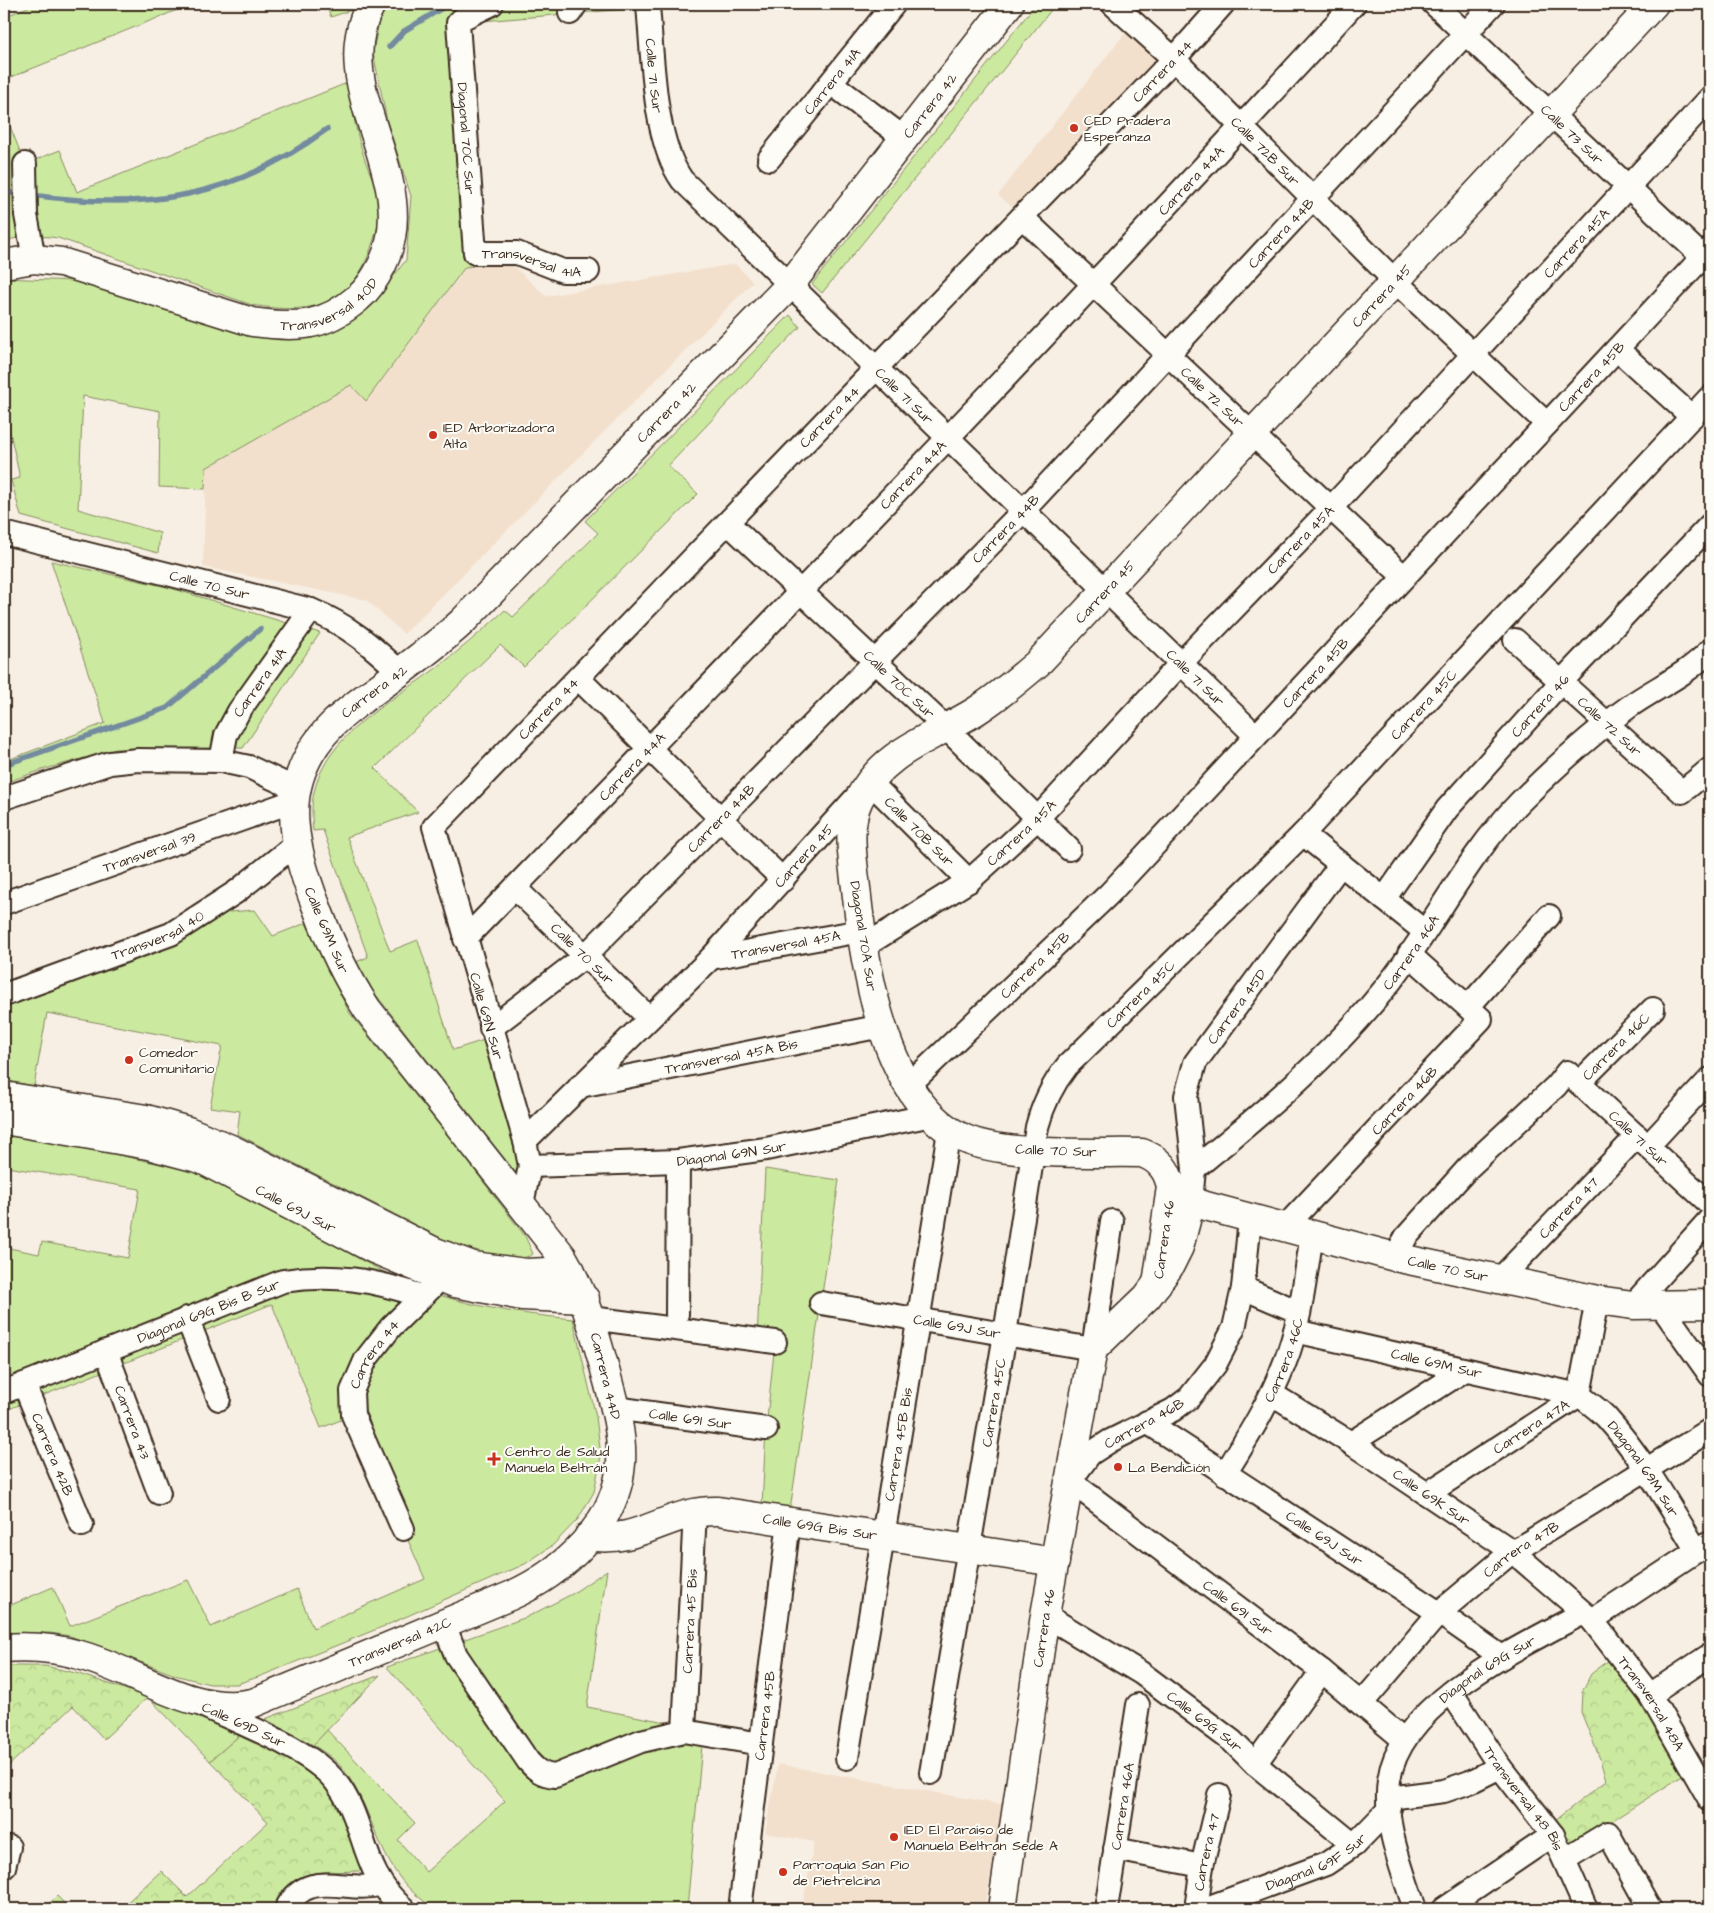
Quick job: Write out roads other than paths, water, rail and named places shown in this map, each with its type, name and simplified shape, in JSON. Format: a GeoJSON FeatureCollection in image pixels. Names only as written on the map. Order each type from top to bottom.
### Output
{"type":"FeatureCollection","features":[{"type":"Feature","properties":{"kind":"street","name":"Transversal 40D"},"geometry":{"type":"LineString","coordinates":[[4,264],[34,259],[61,262],[83,267],[252,322],[281,326],[308,325],[329,318],[343,310],[362,295],[376,278],[390,247],[393,233],[391,195],[362,92],[357,57],[360,29],[371,4]]}},
{"type":"Feature","properties":{"kind":"street","name":"Diagonal 70C Sur"},"geometry":{"type":"LineString","coordinates":[[475,253],[458,23],[463,18],[492,4]]}},
{"type":"Feature","properties":{"kind":"street","name":"Carrera 41A"},"geometry":{"type":"LineString","coordinates":[[770,159],[894,4]]}},
{"type":"Feature","properties":{"kind":"street","name":"Carrera 42"},"geometry":{"type":"LineString","coordinates":[[295,795],[309,755],[331,726],[349,709],[400,672],[462,622],[789,286],[1009,4]]}},
{"type":"Feature","properties":{"kind":"street","name":"Calle 72B Sur"},"geometry":{"type":"LineString","coordinates":[[1113,4],[1174,59],[1395,281],[1474,353],[1547,424]]}},
{"type":"Feature","properties":{"kind":"street","name":"Carrera 44"},"geometry":{"type":"LineString","coordinates":[[434,827],[1174,59],[1223,4]]}},
{"type":"Feature","properties":{"kind":"street","name":"Carrera 44A"},"geometry":{"type":"LineString","coordinates":[[465,939],[948,439],[1242,127],[1354,4]]}},
{"type":"Feature","properties":{"kind":"street","name":"Calle 73 Sur"},"geometry":{"type":"LineString","coordinates":[[1434,4],[1628,187],[1708,257]]}},
{"type":"Feature","properties":{"kind":"street","name":"Carrera 44B"},"geometry":{"type":"LineString","coordinates":[[491,1028],[585,956],[1023,511],[1169,355],[1464,32],[1493,4]]}},
{"type":"Feature","properties":{"kind":"street","name":"Carrera 45"},"geometry":{"type":"LineString","coordinates":[[525,1141],[711,958],[870,782],[902,751],[922,738],[946,728],[1000,696],[1038,663],[1654,4]]}},
{"type":"Feature","properties":{"kind":"street","name":"Calle 71 Sur"},"geometry":{"type":"LineString","coordinates":[[648,6],[661,128],[670,160],[692,192],[1256,736]]}},
{"type":"Feature","properties":{"kind":"street"},"geometry":{"type":"LineString","coordinates":[[831,83],[904,138]]}},
{"type":"Feature","properties":{"kind":"street","name":"Carrera 45A"},"geometry":{"type":"LineString","coordinates":[[862,939],[969,881],[1038,818],[1180,663],[1331,508],[1710,98]]}},
{"type":"Feature","properties":{"kind":"street"},"geometry":{"type":"LineString","coordinates":[[26,173],[26,214],[34,259]]}},
{"type":"Feature","properties":{"kind":"street","name":"Calle 72 Sur"},"geometry":{"type":"LineString","coordinates":[[1022,217],[1404,577]]}},
{"type":"Feature","properties":{"kind":"street","name":"Transversal 41A"},"geometry":{"type":"LineString","coordinates":[[475,253],[517,253],[562,271],[588,271]]}},
{"type":"Feature","properties":{"kind":"street","name":"Carrera 45B"},"geometry":{"type":"LineString","coordinates":[[909,1085],[1109,894],[1617,349],[1708,257]]}},
{"type":"Feature","properties":{"kind":"street"},"geometry":{"type":"LineString","coordinates":[[1617,349],[1692,417]]}},
{"type":"Feature","properties":{"kind":"street","name":"Carrera 45C"},"geometry":{"type":"LineString","coordinates":[[931,1772],[1041,1110],[1056,1080],[1067,1066],[1303,834],[1710,397]]}},
{"type":"Feature","properties":{"kind":"street","name":"Calle 70C Sur"},"geometry":{"type":"LineString","coordinates":[[728,523],[946,728],[1069,849]]}},
{"type":"Feature","properties":{"kind":"street","name":"Carrera 46"},"geometry":{"type":"LineString","coordinates":[[1384,899],[1447,809],[1562,681],[1710,525]]}},
{"type":"Feature","properties":{"kind":"street","name":"Calle 70 Sur"},"geometry":{"type":"LineString","coordinates":[[4,533],[311,610],[341,623],[358,634],[400,672]]}},
{"type":"Feature","properties":{"kind":"street","name":"Carrera 41A"},"geometry":{"type":"LineString","coordinates":[[221,761],[226,735],[239,711],[311,610]]}},
{"type":"Feature","properties":{"kind":"street","name":"Calle 72 Sur"},"geometry":{"type":"LineString","coordinates":[[1514,640],[1562,681],[1682,792],[1710,769]]}},
{"type":"Feature","properties":{"kind":"street","name":"Carrera 46A"},"geometry":{"type":"LineString","coordinates":[[1194,1169],[1256,1118],[1313,1066],[1366,1012],[1409,954],[1469,863],[1518,803],[1606,723],[1633,704],[1685,673],[1710,650]]}},
{"type":"Feature","properties":{"kind":"street"},"geometry":{"type":"LineString","coordinates":[[578,678],[783,880]]}},
{"type":"Feature","properties":{"kind":"street"},"geometry":{"type":"LineString","coordinates":[[4,798],[110,763],[183,760],[221,761],[248,767],[295,795]]}},
{"type":"Feature","properties":{"kind":"street","name":"Calle 70B Sur"},"geometry":{"type":"LineString","coordinates":[[870,782],[969,881]]}},
{"type":"Feature","properties":{"kind":"street","name":"Diagonal 70A Sur"},"geometry":{"type":"LineString","coordinates":[[870,782],[858,800],[852,831],[852,849],[868,979],[882,1026],[909,1085],[940,1123]]}},
{"type":"Feature","properties":{"kind":"street","name":"Calle 69M Sur"},"geometry":{"type":"LineString","coordinates":[[295,795],[293,830],[304,876],[329,939],[356,992],[522,1204]]}},
{"type":"Feature","properties":{"kind":"street","name":"Transversal 39"},"geometry":{"type":"LineString","coordinates":[[4,903],[295,795]]}},
{"type":"Feature","properties":{"kind":"street","name":"Calle 69N Sur"},"geometry":{"type":"LineString","coordinates":[[434,827],[525,1141],[530,1166],[522,1204]]}},
{"type":"Feature","properties":{"kind":"street"},"geometry":{"type":"LineString","coordinates":[[1303,834],[1424,931]]}},
{"type":"Feature","properties":{"kind":"street","name":"Transversal 40"},"geometry":{"type":"LineString","coordinates":[[4,995],[171,934],[236,892],[296,844]]}},
{"type":"Feature","properties":{"kind":"street","name":"Carrera 45D"},"geometry":{"type":"LineString","coordinates":[[1194,1169],[1186,1096],[1195,1063],[1341,864]]}},
{"type":"Feature","properties":{"kind":"street","name":"Calle 70 Sur"},"geometry":{"type":"LineString","coordinates":[[515,888],[649,1018]]}},
{"type":"Feature","properties":{"kind":"street","name":"Carrera 46B"},"geometry":{"type":"LineString","coordinates":[[1285,1227],[1475,1013],[1549,916]]}},
{"type":"Feature","properties":{"kind":"street","name":"Transversal 45A"},"geometry":{"type":"LineString","coordinates":[[711,958],[862,939]]}},
{"type":"Feature","properties":{"kind":"street"},"geometry":{"type":"LineString","coordinates":[[1409,954],[1475,1013]]}},
{"type":"Feature","properties":{"kind":"street","name":"Carrera 46C"},"geometry":{"type":"LineString","coordinates":[[1395,1257],[1406,1237],[1468,1168],[1556,1086],[1573,1077],[1653,1008]]}},
{"type":"Feature","properties":{"kind":"street","name":"Transversal 45A Bis"},"geometry":{"type":"LineString","coordinates":[[580,1086],[882,1026]]}},
{"type":"Feature","properties":{"kind":"street","name":"Calle 71 Sur"},"geometry":{"type":"LineString","coordinates":[[1573,1077],[1710,1204]]}},
{"type":"Feature","properties":{"kind":"street","name":"Carrera 47"},"geometry":{"type":"LineString","coordinates":[[1500,1279],[1710,1079]]}},
{"type":"Feature","properties":{"kind":"street","name":"Calle 69J Sur"},"geometry":{"type":"LineString","coordinates":[[4,1096],[146,1119],[188,1131],[233,1150],[435,1252],[473,1266],[526,1273],[571,1272]]}},
{"type":"Feature","properties":{"kind":"street","name":"Calle 69J Sur"},"geometry":{"type":"LineString","coordinates":[[4,1120],[148,1145],[201,1159],[374,1249],[442,1278],[502,1294],[775,1342]]}},
{"type":"Feature","properties":{"kind":"street","name":"Calle 70 Sur"},"geometry":{"type":"LineString","coordinates":[[940,1123],[980,1145],[1034,1150],[1142,1153],[1152,1156],[1162,1166]]}},
{"type":"Feature","properties":{"kind":"street","name":"Diagonal 69N Sur"},"geometry":{"type":"LineString","coordinates":[[530,1166],[678,1160],[940,1123]]}},
{"type":"Feature","properties":{"kind":"street","name":"Carrera 45B Bis"},"geometry":{"type":"LineString","coordinates":[[847,1758],[919,1319],[940,1123]]}},
{"type":"Feature","properties":{"kind":"street"},"geometry":{"type":"LineString","coordinates":[[677,1314],[678,1160]]}},
{"type":"Feature","properties":{"kind":"street","name":"Carrera 46"},"geometry":{"type":"LineString","coordinates":[[1093,1348],[1132,1312],[1157,1284],[1171,1187],[1169,1175],[1162,1166]]}},
{"type":"Feature","properties":{"kind":"street"},"geometry":{"type":"LineString","coordinates":[[1157,1284],[1179,1247],[1191,1202],[1194,1169]]}},
{"type":"Feature","properties":{"kind":"street","name":"Calle 70 Sur"},"geometry":{"type":"LineString","coordinates":[[1191,1202],[1395,1257],[1597,1300],[1633,1305],[1661,1306],[1710,1304]]}},
{"type":"Feature","properties":{"kind":"street"},"geometry":{"type":"LineString","coordinates":[[522,1204],[571,1272]]}},
{"type":"Feature","properties":{"kind":"street","name":"Carrera 46B"},"geometry":{"type":"LineString","coordinates":[[1070,1481],[1090,1454],[1110,1440],[1173,1410],[1189,1398],[1203,1382],[1225,1347],[1234,1328],[1244,1288],[1250,1219]]}},
{"type":"Feature","properties":{"kind":"street"},"geometry":{"type":"LineString","coordinates":[[1633,1305],[1710,1219]]}},
{"type":"Feature","properties":{"kind":"street","name":"Carrera 46"},"geometry":{"type":"LineString","coordinates":[[1002,1909],[1045,1615],[1093,1348],[1112,1221]]}},
{"type":"Feature","properties":{"kind":"street","name":"Carrera 46C"},"geometry":{"type":"LineString","coordinates":[[1225,1474],[1272,1394],[1286,1361],[1297,1321],[1312,1235]]}},
{"type":"Feature","properties":{"kind":"street","name":"Carrera 44D"},"geometry":{"type":"LineString","coordinates":[[571,1272],[588,1309],[615,1408],[620,1442],[619,1479],[605,1512],[589,1536]]}},
{"type":"Feature","properties":{"kind":"street","name":"Diagonal 69G Bis B Sur"},"geometry":{"type":"LineString","coordinates":[[4,1392],[260,1288],[283,1281],[328,1276],[364,1280],[421,1296]]}},
{"type":"Feature","properties":{"kind":"street","name":"Carrera 44"},"geometry":{"type":"LineString","coordinates":[[403,1529],[353,1415],[352,1391],[366,1359],[391,1326],[442,1278]]}},
{"type":"Feature","properties":{"kind":"street","name":"Calle 69M Sur"},"geometry":{"type":"LineString","coordinates":[[1244,1288],[1297,1321],[1465,1370],[1579,1395]]}},
{"type":"Feature","properties":{"kind":"street","name":"Carrera 47A"},"geometry":{"type":"LineString","coordinates":[[1427,1494],[1579,1395],[1597,1300]]}},
{"type":"Feature","properties":{"kind":"street","name":"Calle 69J Sur"},"geometry":{"type":"LineString","coordinates":[[821,1303],[1093,1348]]}},
{"type":"Feature","properties":{"kind":"street"},"geometry":{"type":"LineString","coordinates":[[1661,1306],[1710,1375]]}},
{"type":"Feature","properties":{"kind":"street"},"geometry":{"type":"LineString","coordinates":[[187,1318],[219,1399]]}},
{"type":"Feature","properties":{"kind":"street","name":"Carrera 43"},"geometry":{"type":"LineString","coordinates":[[106,1351],[159,1493]]}},
{"type":"Feature","properties":{"kind":"street"},"geometry":{"type":"LineString","coordinates":[[1350,1443],[1465,1370]]}},
{"type":"Feature","properties":{"kind":"street","name":"Carrera 42B"},"geometry":{"type":"LineString","coordinates":[[24,1384],[82,1525]]}},
{"type":"Feature","properties":{"kind":"street","name":"Calle 69K Sur"},"geometry":{"type":"LineString","coordinates":[[1272,1394],[1350,1443],[1512,1552],[1588,1616]]}},
{"type":"Feature","properties":{"kind":"street","name":"Diagonal 69M Sur"},"geometry":{"type":"LineString","coordinates":[[1579,1395],[1605,1416],[1703,1546]]}},
{"type":"Feature","properties":{"kind":"street","name":"Calle 69I Sur"},"geometry":{"type":"LineString","coordinates":[[615,1408],[766,1429]]}},
{"type":"Feature","properties":{"kind":"street","name":"Calle 69J Sur"},"geometry":{"type":"LineString","coordinates":[[1147,1422],[1439,1613],[1502,1657]]}},
{"type":"Feature","properties":{"kind":"street","name":"Carrera 47B"},"geometry":{"type":"LineString","coordinates":[[1361,1704],[1439,1613],[1512,1552],[1710,1430]]}},
{"type":"Feature","properties":{"kind":"street","name":"Calle 69I Sur"},"geometry":{"type":"LineString","coordinates":[[1070,1481],[1322,1672],[1403,1739]]}},
{"type":"Feature","properties":{"kind":"street","name":"Calle 69G Bis Sur"},"geometry":{"type":"LineString","coordinates":[[589,1536],[615,1539],[633,1535],[695,1511],[718,1511],[1055,1562]]}},
{"type":"Feature","properties":{"kind":"street","name":"Carrera 45 Bis"},"geometry":{"type":"LineString","coordinates":[[684,1730],[695,1511]]}},
{"type":"Feature","properties":{"kind":"street","name":"Carrera 45B"},"geometry":{"type":"LineString","coordinates":[[740,1909],[788,1522]]}},
{"type":"Feature","properties":{"kind":"street","name":"Transversal 42C"},"geometry":{"type":"LineString","coordinates":[[192,1700],[225,1706],[253,1703],[444,1624],[542,1580],[575,1554],[589,1536]]}},
{"type":"Feature","properties":{"kind":"street","name":"Diagonal 69G Sur"},"geometry":{"type":"LineString","coordinates":[[1403,1739],[1451,1692],[1502,1657],[1588,1616],[1703,1546]]}},
{"type":"Feature","properties":{"kind":"street","name":"Calle 69G Sur"},"geometry":{"type":"LineString","coordinates":[[1045,1615],[1141,1673],[1232,1741],[1255,1764],[1354,1845]]}},
{"type":"Feature","properties":{"kind":"street","name":"Transversal 48A"},"geometry":{"type":"LineString","coordinates":[[1588,1616],[1650,1695],[1703,1773],[1710,1800]]}},
{"type":"Feature","properties":{"kind":"street"},"geometry":{"type":"LineString","coordinates":[[444,1624],[456,1655],[538,1772],[555,1776],[641,1741],[684,1730],[761,1744]]}},
{"type":"Feature","properties":{"kind":"street","name":"Calle 69D Sur"},"geometry":{"type":"LineString","coordinates":[[4,1648],[25,1646],[53,1649],[84,1656],[192,1700],[278,1741],[325,1771],[335,1781],[354,1814],[367,1857],[382,1884],[404,1909]]}},
{"type":"Feature","properties":{"kind":"street"},"geometry":{"type":"LineString","coordinates":[[1650,1695],[1710,1655]]}},
{"type":"Feature","properties":{"kind":"street"},"geometry":{"type":"LineString","coordinates":[[1255,1764],[1322,1672]]}},
{"type":"Feature","properties":{"kind":"street","name":"Transversal 48 Bis"},"geometry":{"type":"LineString","coordinates":[[1451,1692],[1500,1767],[1553,1835],[1586,1909]]}},
{"type":"Feature","properties":{"kind":"street","name":"Carrera 46A"},"geometry":{"type":"LineString","coordinates":[[1106,1909],[1138,1705]]}},
{"type":"Feature","properties":{"kind":"street"},"geometry":{"type":"LineString","coordinates":[[1403,1739],[1392,1766],[1389,1803],[1395,1847],[1415,1909]]}},
{"type":"Feature","properties":{"kind":"street"},"geometry":{"type":"LineString","coordinates":[[1389,1803],[1444,1791],[1470,1782],[1500,1767]]}},
{"type":"Feature","properties":{"kind":"street","name":"Carrera 47"},"geometry":{"type":"LineString","coordinates":[[1196,1909],[1202,1866],[1219,1795]]}},
{"type":"Feature","properties":{"kind":"street","name":"Diagonal 69F Sur"},"geometry":{"type":"LineString","coordinates":[[1204,1909],[1326,1864],[1354,1845],[1389,1803]]}},
{"type":"Feature","properties":{"kind":"street"},"geometry":{"type":"LineString","coordinates":[[1565,1859],[1608,1833],[1650,1909]]}},
{"type":"Feature","properties":{"kind":"street"},"geometry":{"type":"LineString","coordinates":[[1444,1909],[1553,1835]]}},
{"type":"Feature","properties":{"kind":"street"},"geometry":{"type":"LineString","coordinates":[[1115,1849],[1202,1866]]}},
{"type":"Feature","properties":{"kind":"street"},"geometry":{"type":"LineString","coordinates":[[286,1909],[301,1892],[324,1882],[366,1888],[382,1884]]}},
{"type":"Feature","properties":{"kind":"waterway"},"geometry":{"type":"LineString","coordinates":[[389,47],[404,31],[449,4]]}},
{"type":"Feature","properties":{"kind":"waterway"},"geometry":{"type":"LineString","coordinates":[[31,195],[73,200],[113,201],[150,200],[187,194],[222,185],[257,171],[292,153],[327,129]]}},
{"type":"Feature","properties":{"kind":"waterway"},"geometry":{"type":"LineString","coordinates":[[4,192],[20,194]]}},
{"type":"Feature","properties":{"kind":"waterway"},"geometry":{"type":"LineString","coordinates":[[4,765],[167,708],[260,629]]}},
{"type":"Feature","properties":{"kind":"place","name":"CED Pradera Esperanza"},"geometry":{"type":"Point","coordinates":[1074,128]}},
{"type":"Feature","properties":{"kind":"place","name":"IED Arborizadora Alta"},"geometry":{"type":"Point","coordinates":[433,435]}},
{"type":"Feature","properties":{"kind":"place","name":"Comedor Comunitario"},"geometry":{"type":"Point","coordinates":[129,1060]}},
{"type":"Feature","properties":{"kind":"place","name":"Centro de Salud Manuela Beltrán"},"geometry":{"type":"Point","coordinates":[494,1459]}},
{"type":"Feature","properties":{"kind":"place","name":"La Bendición"},"geometry":{"type":"Point","coordinates":[1118,1467]}},
{"type":"Feature","properties":{"kind":"place","name":"IED El Paraíso de Manuela Beltran Sede A"},"geometry":{"type":"Point","coordinates":[894,1837]}},
{"type":"Feature","properties":{"kind":"place","name":"Parroquia San Pio de Pietrelcina"},"geometry":{"type":"Point","coordinates":[783,1872]}}]}
